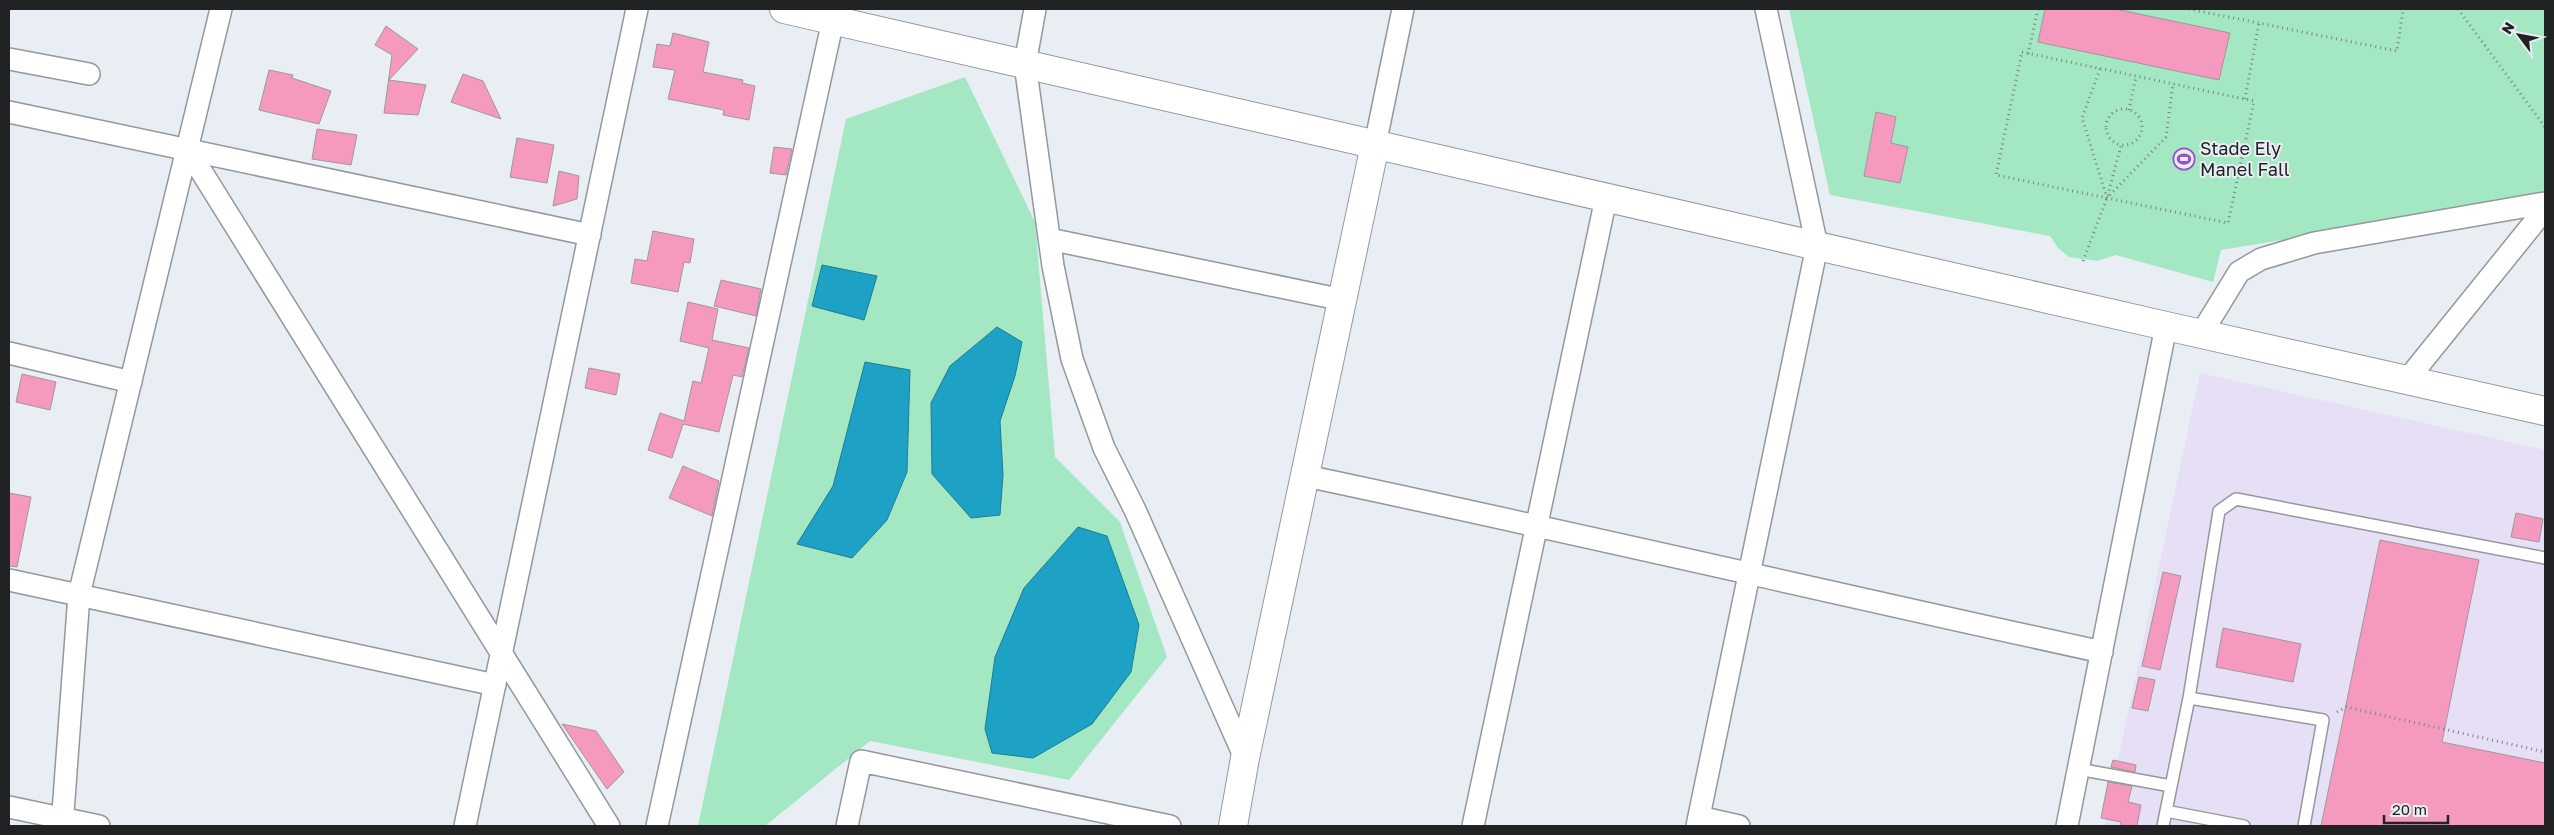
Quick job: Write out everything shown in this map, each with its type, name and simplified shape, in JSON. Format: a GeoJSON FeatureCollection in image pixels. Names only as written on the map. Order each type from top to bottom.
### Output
{"type":"FeatureCollection","features":[{"type":"Feature","properties":{"kind":"street"},"geometry":{"type":"LineString","coordinates":[[63,822],[79,595],[221,9]]}},
{"type":"Feature","properties":{"kind":"street"},"geometry":{"type":"LineString","coordinates":[[465,826],[637,9]]}},
{"type":"Feature","properties":{"kind":"street"},"geometry":{"type":"LineString","coordinates":[[784,9],[2545,411]]}},
{"type":"Feature","properties":{"kind":"street"},"geometry":{"type":"LineString","coordinates":[[1035,9],[1025,64],[1053,266],[1072,358],[1104,448],[1139,519],[1245,758]]}},
{"type":"Feature","properties":{"kind":"street"},"geometry":{"type":"LineString","coordinates":[[1234,826],[1245,758],[1403,9]]}},
{"type":"Feature","properties":{"kind":"street"},"geometry":{"type":"LineString","coordinates":[[1739,826],[1698,822],[1818,246],[1766,9]]}},
{"type":"Feature","properties":{"kind":"street"},"geometry":{"type":"LineString","coordinates":[[656,826],[833,20]]}},
{"type":"Feature","properties":{"kind":"street"},"geometry":{"type":"LineString","coordinates":[[9,59],[89,74]]}},
{"type":"Feature","properties":{"kind":"street"},"geometry":{"type":"LineString","coordinates":[[9,112],[590,235]]}},
{"type":"Feature","properties":{"kind":"street"},"geometry":{"type":"LineString","coordinates":[[188,150],[609,826]]}},
{"type":"Feature","properties":{"kind":"street"},"geometry":{"type":"LineString","coordinates":[[1473,826],[1606,198]]}},
{"type":"Feature","properties":{"kind":"street"},"geometry":{"type":"LineString","coordinates":[[2201,334],[2239,272],[2261,259],[2314,243],[2545,203]]}},
{"type":"Feature","properties":{"kind":"street"},"geometry":{"type":"LineString","coordinates":[[2407,380],[2545,209]]}},
{"type":"Feature","properties":{"kind":"street"},"geometry":{"type":"LineString","coordinates":[[1050,239],[1343,300]]}},
{"type":"Feature","properties":{"kind":"street"},"geometry":{"type":"LineString","coordinates":[[2067,826],[2166,326]]}},
{"type":"Feature","properties":{"kind":"street"},"geometry":{"type":"LineString","coordinates":[[9,353],[131,382]]}},
{"type":"Feature","properties":{"kind":"street"},"geometry":{"type":"LineString","coordinates":[[1306,476],[1538,525],[1750,575],[2102,652]]}},
{"type":"Feature","properties":{"kind":"street"},"geometry":{"type":"LineString","coordinates":[[9,580],[495,685]]}},
{"type":"Feature","properties":{"kind":"street"},"geometry":{"type":"LineString","coordinates":[[847,826],[861,761],[1170,826]]}},
{"type":"Feature","properties":{"kind":"street"},"geometry":{"type":"LineString","coordinates":[[9,807],[63,822],[99,826]]}},
{"type":"Feature","properties":{"kind":"lane"},"geometry":{"type":"LineString","coordinates":[[2163,826],[2189,698],[2219,511],[2236,499],[2545,558]]}},
{"type":"Feature","properties":{"kind":"lane"},"geometry":{"type":"LineString","coordinates":[[2189,698],[2323,720],[2304,826]]}},
{"type":"Feature","properties":{"kind":"lane"},"geometry":{"type":"LineString","coordinates":[[2078,769],[2171,786]]}},
{"type":"Feature","properties":{"kind":"lane"},"geometry":{"type":"LineString","coordinates":[[2166,811],[2244,826]]}},
{"type":"Feature","properties":{"kind":"path"},"geometry":{"type":"LineString","coordinates":[[2028,54],[2038,9]]}},
{"type":"Feature","properties":{"kind":"path"},"geometry":{"type":"LineString","coordinates":[[2189,9],[2397,50],[2403,9]]}},
{"type":"Feature","properties":{"kind":"path"},"geometry":{"type":"LineString","coordinates":[[2458,9],[2545,127]]}},
{"type":"Feature","properties":{"kind":"path"},"geometry":{"type":"LineString","coordinates":[[2245,99],[2259,23]]}},
{"type":"Feature","properties":{"kind":"path"},"geometry":{"type":"LineString","coordinates":[[2022,52],[2100,68],[2254,101],[2228,223],[1996,175],[2022,52]]}},
{"type":"Feature","properties":{"kind":"path"},"geometry":{"type":"LineString","coordinates":[[2100,68],[2082,118],[2107,198]]}},
{"type":"Feature","properties":{"kind":"path"},"geometry":{"type":"LineString","coordinates":[[2129,110],[2136,76]]}},
{"type":"Feature","properties":{"kind":"path"},"geometry":{"type":"LineString","coordinates":[[2107,198],[2166,136],[2173,84]]}},
{"type":"Feature","properties":{"kind":"path"},"geometry":{"type":"LineString","coordinates":[[2123,109],[2134,112],[2141,122],[2141,134],[2133,143],[2121,146],[2116,144],[2107,135],[2106,123],[2112,113],[2123,109]]}},
{"type":"Feature","properties":{"kind":"path"},"geometry":{"type":"LineString","coordinates":[[2083,261],[2107,198],[2121,146]]}},
{"type":"Feature","properties":{"kind":"path"},"geometry":{"type":"LineString","coordinates":[[2323,720],[2346,707],[2545,752]]}},
{"type":"Feature","properties":{"kind":"shaded area"},"geometry":{"type":"Polygon","coordinates":[[[2200,373],[2545,450],[2545,826],[2104,826],[2200,373]]]}},
{"type":"Feature","properties":{"kind":"green space","name":"Stade Ely Manel Fall"},"geometry":{"type":"Polygon","coordinates":[[[1789,9],[2545,9],[2545,190],[2538,198],[2221,250],[2213,282],[2116,255],[2097,261],[2069,257],[2058,248],[2050,236],[1830,195],[1789,9]]]}},
{"type":"Feature","properties":{"kind":"green space"},"geometry":{"type":"Polygon","coordinates":[[[965,77],[1035,222],[1055,457],[1120,522],[1167,657],[1069,780],[870,741],[765,826],[698,826],[846,119],[965,77]]]}},
{"type":"Feature","properties":{"kind":"water"},"geometry":{"type":"Polygon","coordinates":[[[822,265],[877,276],[864,320],[812,306],[822,265]]]}},
{"type":"Feature","properties":{"kind":"water"},"geometry":{"type":"Polygon","coordinates":[[[997,327],[1022,342],[1015,376],[1000,421],[1003,475],[1000,515],[971,518],[932,474],[931,403],[950,366],[997,327]]]}},
{"type":"Feature","properties":{"kind":"water"},"geometry":{"type":"Polygon","coordinates":[[[865,362],[910,370],[907,472],[887,520],[852,558],[797,544],[833,486],[865,362]]]}},
{"type":"Feature","properties":{"kind":"water"},"geometry":{"type":"Polygon","coordinates":[[[1078,527],[1107,536],[1139,625],[1131,672],[1092,724],[1033,758],[992,753],[985,729],[995,657],[1024,588],[1078,527]]]}},
{"type":"Feature","properties":{"kind":"building"},"geometry":{"type":"Polygon","coordinates":[[[2045,9],[2115,9],[2230,33],[2219,80],[2038,42],[2045,9]]]}},
{"type":"Feature","properties":{"kind":"building"},"geometry":{"type":"Polygon","coordinates":[[[386,26],[418,49],[389,80],[426,85],[418,115],[384,113],[392,55],[375,45],[386,26]]]}},
{"type":"Feature","properties":{"kind":"building"},"geometry":{"type":"Polygon","coordinates":[[[673,33],[709,42],[703,72],[743,80],[742,83],[755,86],[749,120],[723,115],[724,110],[668,99],[675,70],[653,67],[657,44],[670,46],[673,33]]]}},
{"type":"Feature","properties":{"kind":"building"},"geometry":{"type":"Polygon","coordinates":[[[269,70],[293,75],[292,78],[331,91],[319,124],[259,110],[269,70]]]}},
{"type":"Feature","properties":{"kind":"building"},"geometry":{"type":"Polygon","coordinates":[[[463,74],[483,81],[501,119],[451,102],[463,74]]]}},
{"type":"Feature","properties":{"kind":"building"},"geometry":{"type":"Polygon","coordinates":[[[1876,112],[1896,117],[1891,143],[1908,147],[1900,183],[1864,176],[1876,112]]]}},
{"type":"Feature","properties":{"kind":"building"},"geometry":{"type":"Polygon","coordinates":[[[317,129],[357,135],[351,165],[312,159],[317,129]]]}},
{"type":"Feature","properties":{"kind":"building"},"geometry":{"type":"Polygon","coordinates":[[[517,138],[554,145],[547,183],[510,177],[517,138]]]}},
{"type":"Feature","properties":{"kind":"building"},"geometry":{"type":"Polygon","coordinates":[[[774,147],[792,149],[786,175],[770,173],[774,147]]]}},
{"type":"Feature","properties":{"kind":"building"},"geometry":{"type":"Polygon","coordinates":[[[559,171],[579,176],[577,199],[553,206],[559,171]]]}},
{"type":"Feature","properties":{"kind":"building"},"geometry":{"type":"Polygon","coordinates":[[[653,231],[694,239],[690,263],[684,262],[678,292],[631,283],[635,259],[647,261],[653,231]]]}},
{"type":"Feature","properties":{"kind":"building"},"geometry":{"type":"Polygon","coordinates":[[[721,280],[761,289],[756,316],[714,306],[721,280]]]}},
{"type":"Feature","properties":{"kind":"building"},"geometry":{"type":"Polygon","coordinates":[[[688,302],[718,309],[712,340],[749,348],[742,377],[733,375],[719,432],[683,424],[672,458],[648,450],[660,413],[684,421],[693,381],[701,383],[709,348],[680,341],[688,302]]]}},
{"type":"Feature","properties":{"kind":"building"},"geometry":{"type":"Polygon","coordinates":[[[589,368],[620,374],[616,395],[585,388],[589,368]]]}},
{"type":"Feature","properties":{"kind":"building"},"geometry":{"type":"Polygon","coordinates":[[[22,374],[56,382],[50,410],[16,402],[22,374]]]}},
{"type":"Feature","properties":{"kind":"building"},"geometry":{"type":"Polygon","coordinates":[[[683,466],[719,481],[712,516],[669,498],[683,466]]]}},
{"type":"Feature","properties":{"kind":"building"},"geometry":{"type":"Polygon","coordinates":[[[9,493],[31,497],[17,567],[9,566],[9,493]]]}},
{"type":"Feature","properties":{"kind":"building"},"geometry":{"type":"Polygon","coordinates":[[[2516,513],[2543,519],[2539,542],[2511,537],[2516,513]]]}},
{"type":"Feature","properties":{"kind":"building"},"geometry":{"type":"Polygon","coordinates":[[[2380,540],[2479,560],[2442,742],[2545,763],[2545,826],[2321,826],[2380,540]]]}},
{"type":"Feature","properties":{"kind":"building"},"geometry":{"type":"Polygon","coordinates":[[[2163,572],[2181,576],[2160,670],[2142,666],[2163,572]]]}},
{"type":"Feature","properties":{"kind":"building"},"geometry":{"type":"Polygon","coordinates":[[[2223,628],[2301,644],[2293,682],[2216,667],[2223,628]]]}},
{"type":"Feature","properties":{"kind":"building"},"geometry":{"type":"Polygon","coordinates":[[[2139,677],[2155,680],[2148,711],[2132,708],[2139,677]]]}},
{"type":"Feature","properties":{"kind":"building"},"geometry":{"type":"Polygon","coordinates":[[[562,724],[596,731],[624,772],[607,789],[562,724]]]}},
{"type":"Feature","properties":{"kind":"building"},"geometry":{"type":"Polygon","coordinates":[[[2113,760],[2136,765],[2135,772],[2111,767],[2113,760]]]}},
{"type":"Feature","properties":{"kind":"building"},"geometry":{"type":"Polygon","coordinates":[[[2108,782],[2132,786],[2128,802],[2141,805],[2137,826],[2120,826],[2121,822],[2101,818],[2108,782]]]}},
{"type":"Feature","properties":{"kind":"place","name":"Stade Ely Manel Fall"},"geometry":{"type":"Point","coordinates":[2184,159]}}]}
